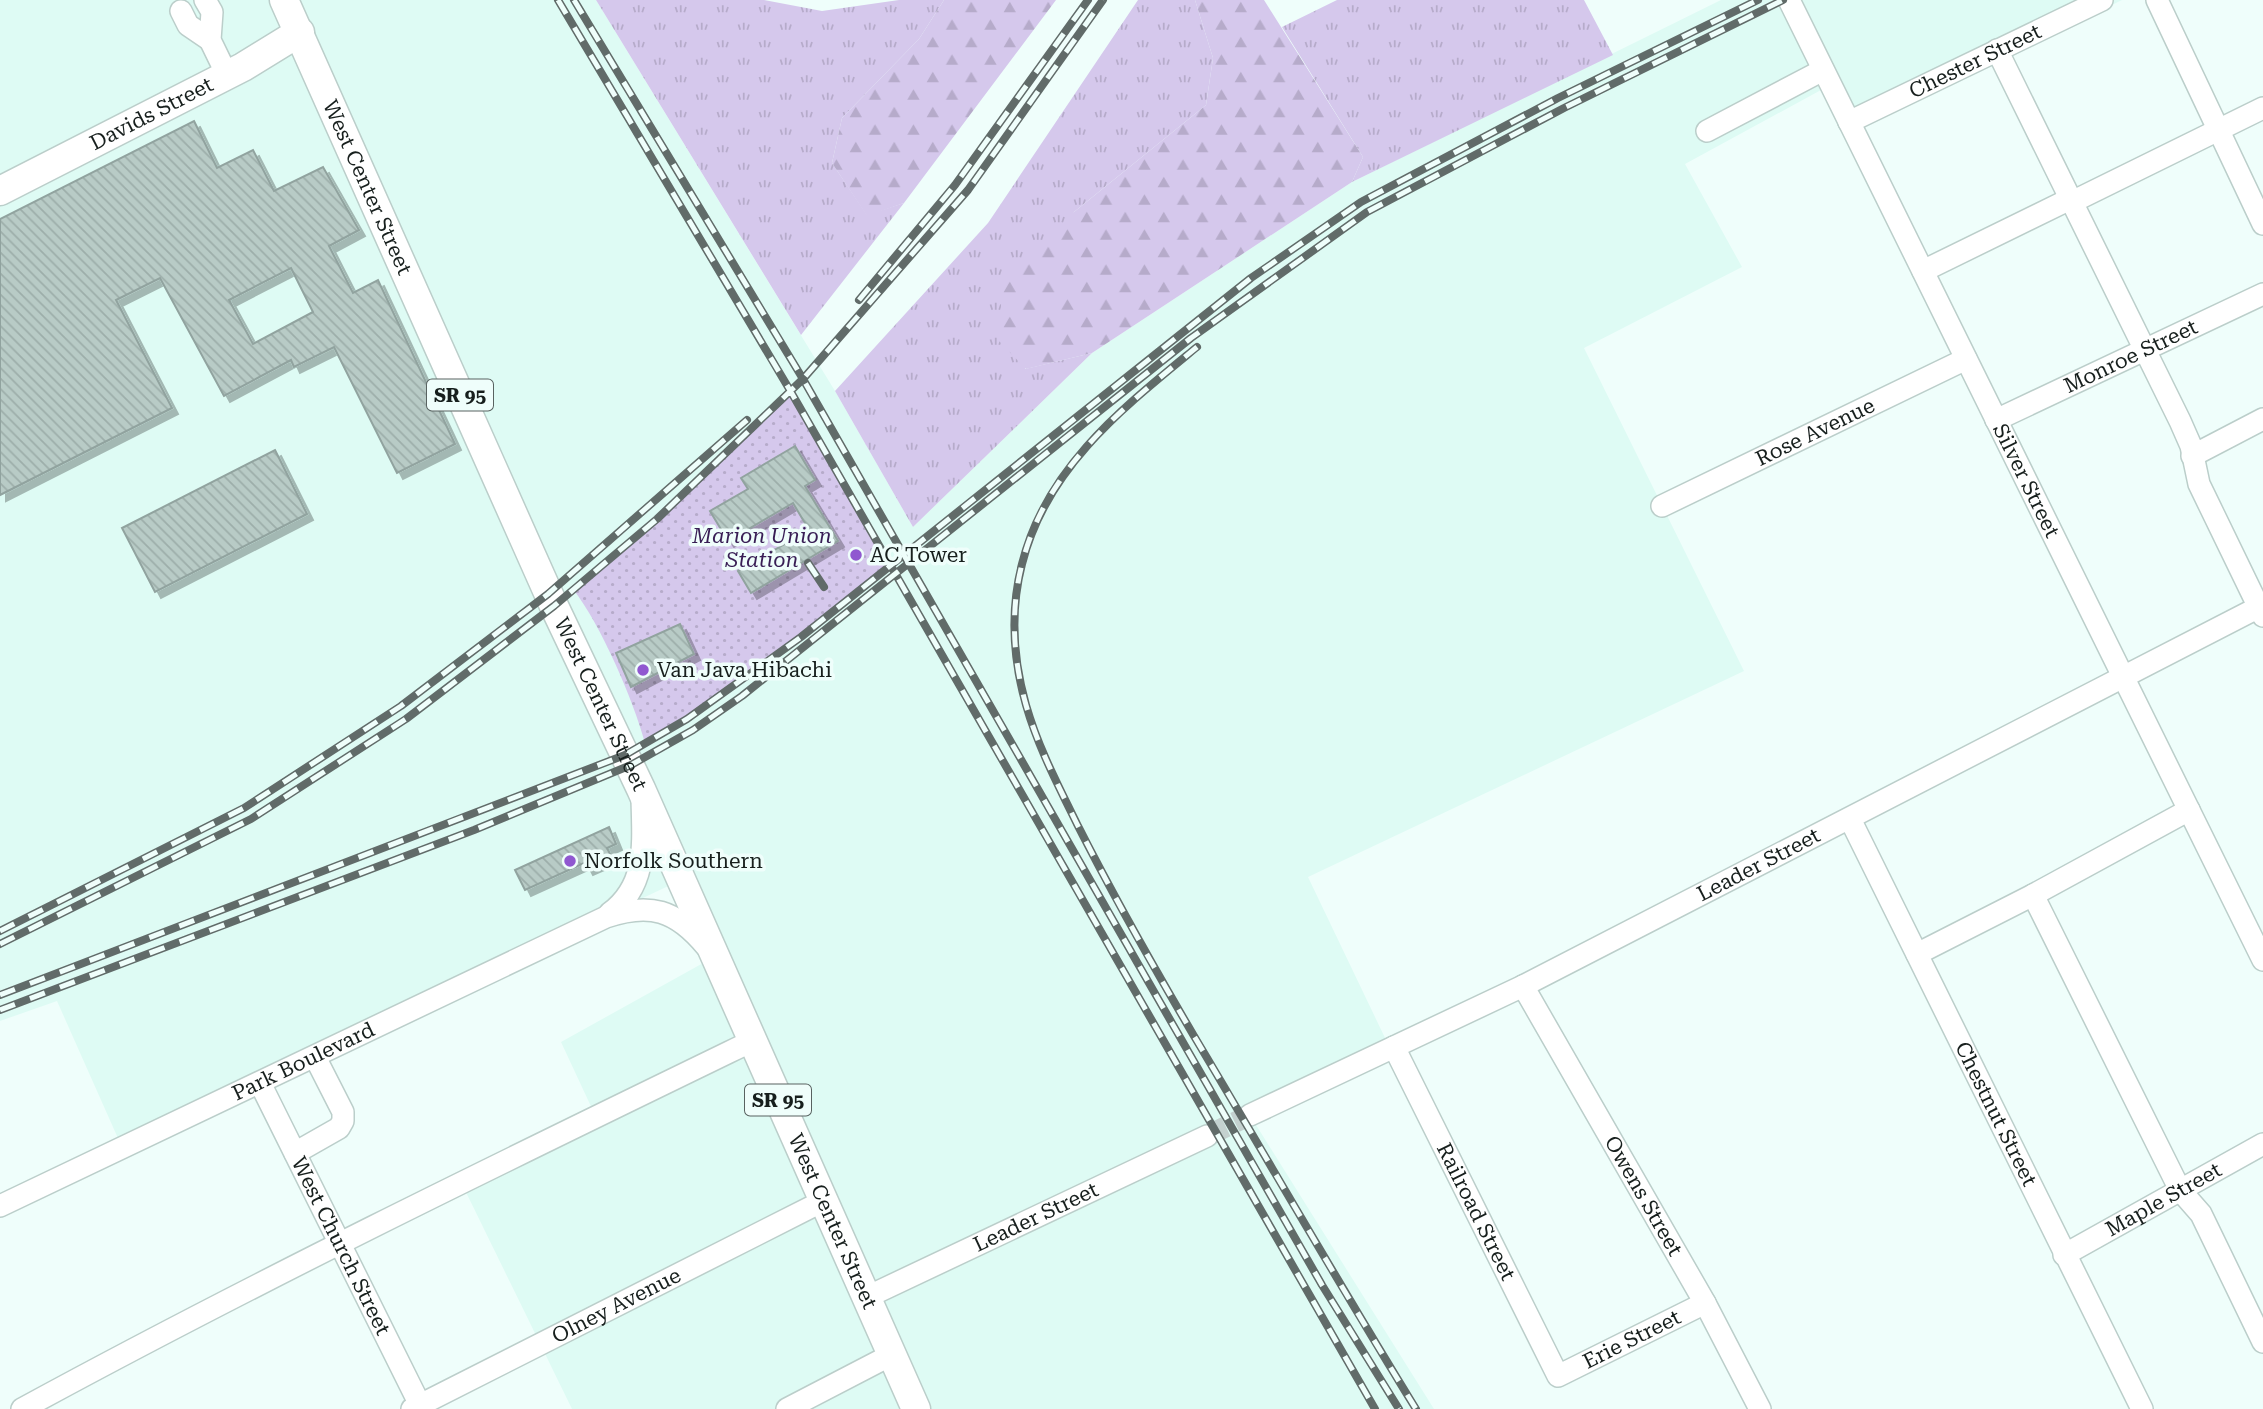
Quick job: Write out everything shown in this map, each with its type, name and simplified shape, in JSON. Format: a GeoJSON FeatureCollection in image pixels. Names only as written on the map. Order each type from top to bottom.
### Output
{"type":"FeatureCollection","features":[{"type":"Feature","properties":{"kind":"main road","name":"West Center Street"},"geometry":{"type":"LineString","coordinates":[[284,0],[548,594],[641,789],[916,1409]]}},
{"type":"Feature","properties":{"kind":"main road"},"geometry":{"type":"LineString","coordinates":[[300,32],[303,0]]}},
{"type":"Feature","properties":{"kind":"main road","name":"Davids Street"},"geometry":{"type":"LineString","coordinates":[[0,191],[227,75],[300,32]]}},
{"type":"Feature","properties":{"kind":"street"},"geometry":{"type":"LineString","coordinates":[[205,0],[212,12],[210,40]]}},
{"type":"Feature","properties":{"kind":"street","name":"Silver Street"},"geometry":{"type":"LineString","coordinates":[[1788,0],[2263,960]]}},
{"type":"Feature","properties":{"kind":"street","name":"Chester Street"},"geometry":{"type":"LineString","coordinates":[[1849,122],[2102,0]]}},
{"type":"Feature","properties":{"kind":"street"},"geometry":{"type":"LineString","coordinates":[[2157,0],[2263,224]]}},
{"type":"Feature","properties":{"kind":"street"},"geometry":{"type":"LineString","coordinates":[[181,11],[188,25],[210,40],[227,75]]}},
{"type":"Feature","properties":{"kind":"street"},"geometry":{"type":"LineString","coordinates":[[1997,50],[2180,421],[2199,484],[2261,610]]}},
{"type":"Feature","properties":{"kind":"street"},"geometry":{"type":"LineString","coordinates":[[1707,131],[1823,69]]}},
{"type":"Feature","properties":{"kind":"street"},"geometry":{"type":"LineString","coordinates":[[1923,271],[2263,108]]}},
{"type":"Feature","properties":{"kind":"street","name":"Monroe Street"},"geometry":{"type":"LineString","coordinates":[[1996,420],[2263,294]]}},
{"type":"Feature","properties":{"kind":"street","name":"Rose Avenue"},"geometry":{"type":"LineString","coordinates":[[1662,506],[1966,359]]}},
{"type":"Feature","properties":{"kind":"street"},"geometry":{"type":"LineString","coordinates":[[2192,456],[2263,419]]}},
{"type":"Feature","properties":{"kind":"street","name":"Leader Street"},"geometry":{"type":"LineString","coordinates":[[1250,1115],[1523,986],[2123,676],[2261,610]]}},
{"type":"Feature","properties":{"kind":"street","name":"Park Boulevard"},"geometry":{"type":"LineString","coordinates":[[606,917],[621,905],[635,888],[641,865],[641,789]]}},
{"type":"Feature","properties":{"kind":"street"},"geometry":{"type":"LineString","coordinates":[[1917,954],[2033,895],[2189,810]]}},
{"type":"Feature","properties":{"kind":"street","name":"Chestnut Street"},"geometry":{"type":"LineString","coordinates":[[1850,819],[2142,1409]]}},
{"type":"Feature","properties":{"kind":"street"},"geometry":{"type":"LineString","coordinates":[[2033,895],[2180,1190],[2201,1214],[2263,1342]]}},
{"type":"Feature","properties":{"kind":"street","name":"Park Boulevard"},"geometry":{"type":"LineString","coordinates":[[0,1206],[606,917],[631,909],[656,910],[687,927],[714,956]]}},
{"type":"Feature","properties":{"kind":"street","name":"Owens Street"},"geometry":{"type":"LineString","coordinates":[[1523,986],[1705,1303],[1760,1409]]}},
{"type":"Feature","properties":{"kind":"street"},"geometry":{"type":"LineString","coordinates":[[22,1409],[150,1339],[340,1243],[752,1041]]}},
{"type":"Feature","properties":{"kind":"street","name":"Railroad Street"},"geometry":{"type":"LineString","coordinates":[[1394,1047],[1558,1376]]}},
{"type":"Feature","properties":{"kind":"street"},"geometry":{"type":"LineString","coordinates":[[295,1153],[339,1128],[343,1121],[343,1112],[315,1056]]}},
{"type":"Feature","properties":{"kind":"street","name":"West Church Street"},"geometry":{"type":"LineString","coordinates":[[260,1083],[418,1408]]}},
{"type":"Feature","properties":{"kind":"street","name":"Leader Street"},"geometry":{"type":"LineString","coordinates":[[865,1298],[1207,1136]]}},
{"type":"Feature","properties":{"kind":"street","name":"Maple Street"},"geometry":{"type":"LineString","coordinates":[[2064,1255],[2263,1144]]}},
{"type":"Feature","properties":{"kind":"street","name":"Olney Avenue"},"geometry":{"type":"LineString","coordinates":[[418,1408],[822,1201]]}},
{"type":"Feature","properties":{"kind":"street","name":"Erie Street"},"geometry":{"type":"LineString","coordinates":[[1558,1376],[1705,1303]]}},
{"type":"Feature","properties":{"kind":"street"},"geometry":{"type":"LineString","coordinates":[[787,1409],[891,1355]]}},
{"type":"Feature","properties":{"kind":"shaded area"},"geometry":{"type":"Polygon","coordinates":[[[0,0],[596,0],[835,391],[913,527],[1092,353],[1352,182],[1721,0],[2122,0],[1858,130],[1832,84],[1685,164],[1742,267],[1584,348],[1744,671],[1308,877],[1386,1040],[1246,1109],[1434,1409],[572,1409],[461,1182],[595,1115],[561,1042],[714,957],[681,880],[121,1145],[57,1001],[0,1021],[0,0]]]}},
{"type":"Feature","properties":{"kind":"green space"},"geometry":{"type":"Polygon","coordinates":[[[596,0],[764,0],[822,11],[899,0],[944,0],[919,39],[842,118],[832,163],[867,215],[904,203],[801,335],[596,0]]]}},
{"type":"Feature","properties":{"kind":"green space"},"geometry":{"type":"Polygon","coordinates":[[[944,0],[1056,0],[904,203],[867,216],[832,163],[842,118],[919,39],[944,0]]]}},
{"type":"Feature","properties":{"kind":"green space"},"geometry":{"type":"Polygon","coordinates":[[[1138,0],[1195,0],[1213,58],[1206,105],[1074,212],[1025,369],[1092,353],[913,527],[835,391],[988,223],[1138,0]]]}},
{"type":"Feature","properties":{"kind":"green space"},"geometry":{"type":"Polygon","coordinates":[[[1195,0],[1264,0],[1363,157],[1352,182],[1092,353],[1026,369],[998,340],[1003,283],[1074,212],[1206,105],[1213,58],[1195,0]]]}},
{"type":"Feature","properties":{"kind":"green space"},"geometry":{"type":"Polygon","coordinates":[[[1337,0],[1584,0],[1613,55],[1352,182],[1363,157],[1282,27],[1337,0]]]}},
{"type":"Feature","properties":{"kind":"green space","name":"Marion Union Station"},"geometry":{"type":"Polygon","coordinates":[[[791,392],[890,566],[736,685],[645,743],[633,705],[615,663],[584,604],[573,589],[657,519],[791,392]]]}},
{"type":"Feature","properties":{"kind":"building"},"geometry":{"type":"Polygon","coordinates":[[[194,121],[217,168],[253,150],[274,191],[323,167],[359,230],[329,246],[353,293],[378,280],[455,444],[397,473],[334,347],[294,367],[291,360],[224,396],[160,278],[116,300],[172,408],[0,495],[0,219],[194,121]],[[291,268],[229,300],[253,344],[313,312],[291,268]]]}},
{"type":"Feature","properties":{"kind":"building","name":"Marion Union Station"},"geometry":{"type":"Polygon","coordinates":[[[795,446],[815,480],[805,486],[838,541],[751,593],[738,571],[809,530],[793,503],[728,541],[710,511],[748,489],[741,478],[795,446]]]}},
{"type":"Feature","properties":{"kind":"building"},"geometry":{"type":"Polygon","coordinates":[[[275,450],[307,514],[155,592],[122,528],[275,450]]]}},
{"type":"Feature","properties":{"kind":"building","name":"Van Java Hibachi"},"geometry":{"type":"Polygon","coordinates":[[[680,624],[694,654],[631,687],[616,653],[680,624]]]}},
{"type":"Feature","properties":{"kind":"building","name":"Norfolk Southern"},"geometry":{"type":"Polygon","coordinates":[[[609,827],[616,844],[607,848],[612,858],[587,869],[584,863],[525,890],[515,870],[609,827]]]}},
{"type":"Feature","properties":{"kind":"tunnel"},"geometry":{"type":"LineString","coordinates":[[1207,1136],[1250,1115]]}},
{"type":"Feature","properties":{"kind":"railway"},"geometry":{"type":"LineString","coordinates":[[558,0],[791,392],[1375,1409]]}},
{"type":"Feature","properties":{"kind":"railway"},"geometry":{"type":"LineString","coordinates":[[574,0],[803,379],[1322,1285],[1399,1409]]}},
{"type":"Feature","properties":{"kind":"railway"},"geometry":{"type":"LineString","coordinates":[[859,300],[955,185],[1088,0]]}},
{"type":"Feature","properties":{"kind":"railway"},"geometry":{"type":"LineString","coordinates":[[0,944],[251,819],[406,719],[554,606],[657,519],[803,379],[968,190],[1103,0]]}},
{"type":"Feature","properties":{"kind":"railway"},"geometry":{"type":"LineString","coordinates":[[0,995],[625,755],[687,719],[801,637],[1251,278],[1361,202],[1558,98],[1758,0]]}},
{"type":"Feature","properties":{"kind":"railway"},"geometry":{"type":"LineString","coordinates":[[0,1010],[474,830],[631,765],[693,730],[742,696],[1191,338],[1367,212],[1564,108],[1783,0]]}},
{"type":"Feature","properties":{"kind":"railway"},"geometry":{"type":"LineString","coordinates":[[1197,347],[1116,416],[1091,442],[1049,498],[1033,529],[1018,582],[1015,617],[1018,670],[1036,736],[1119,905],[1416,1409]]}},
{"type":"Feature","properties":{"kind":"railway"},"geometry":{"type":"LineString","coordinates":[[0,931],[244,808],[401,706],[548,594],[747,420]]}},
{"type":"Feature","properties":{"kind":"railway"},"geometry":{"type":"LineString","coordinates":[[808,563],[824,587]]}},
{"type":"Feature","properties":{"kind":"place","name":"AC Tower"},"geometry":{"type":"Point","coordinates":[856,555]}},
{"type":"Feature","properties":{"kind":"place","name":"Van Java Hibachi"},"geometry":{"type":"Point","coordinates":[643,670]}},
{"type":"Feature","properties":{"kind":"place","name":"Norfolk Southern"},"geometry":{"type":"Point","coordinates":[570,861]}}]}
